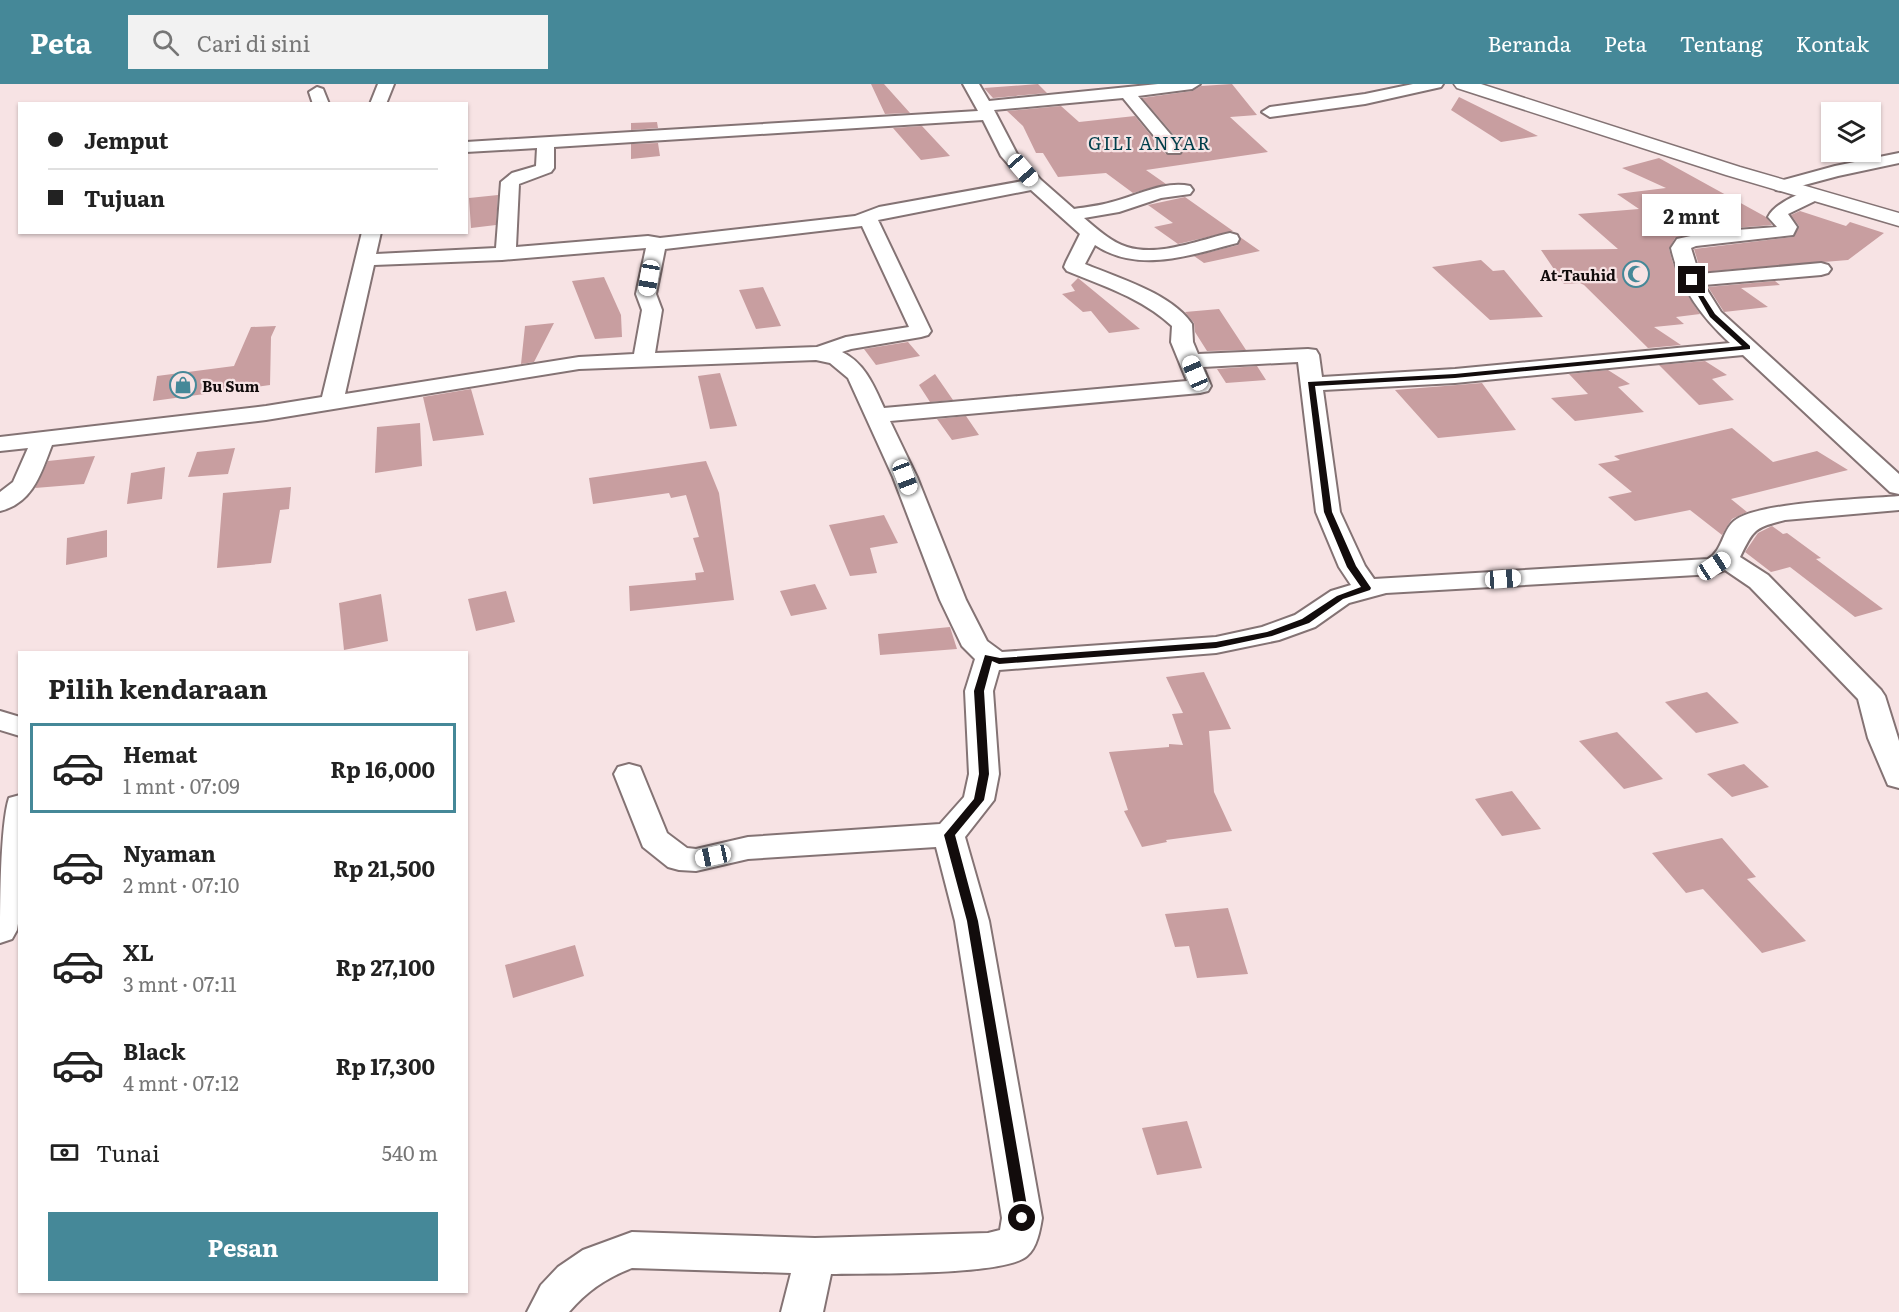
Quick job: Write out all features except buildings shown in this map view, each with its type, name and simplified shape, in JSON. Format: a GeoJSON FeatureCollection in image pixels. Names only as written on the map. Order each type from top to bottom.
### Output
{"type":"FeatureCollection","features":[{"type":"Feature","properties":{"kind":"highway"},"geometry":{"type":"LineString","coordinates":[[1463,84],[1585,125],[1899,220]]}},
{"type":"Feature","properties":{"kind":"street"},"geometry":{"type":"LineString","coordinates":[[375,102],[386,84]]}},
{"type":"Feature","properties":{"kind":"street"},"geometry":{"type":"LineString","coordinates":[[971,84],[1010,156],[1035,184],[1090,233],[1109,246],[1130,254],[1154,255],[1230,239]]}},
{"type":"Feature","properties":{"kind":"street"},"geometry":{"type":"LineString","coordinates":[[468,147],[987,111],[1192,84]]}},
{"type":"Feature","properties":{"kind":"street"},"geometry":{"type":"LineString","coordinates":[[1270,112],[1365,99],[1435,84]]}},
{"type":"Feature","properties":{"kind":"street"},"geometry":{"type":"LineString","coordinates":[[1127,93],[1173,149]]}},
{"type":"Feature","properties":{"kind":"street"},"geometry":{"type":"LineString","coordinates":[[502,254],[506,249],[510,182],[515,178],[540,172],[545,168],[546,142]]}},
{"type":"Feature","properties":{"kind":"street"},"geometry":{"type":"LineString","coordinates":[[1782,186],[1836,171],[1899,158]]}},
{"type":"Feature","properties":{"kind":"street"},"geometry":{"type":"LineString","coordinates":[[365,260],[502,254],[648,242],[657,244],[808,228],[868,219],[879,213],[1035,184]]}},
{"type":"Feature","properties":{"kind":"street"},"geometry":{"type":"LineString","coordinates":[[1070,215],[1113,208],[1150,196],[1184,190]]}},
{"type":"Feature","properties":{"kind":"street"},"geometry":{"type":"LineString","coordinates":[[1813,195],[1780,211],[1777,216],[1788,227],[1786,231],[1684,243],[1681,248],[1683,257],[1692,280],[1713,316],[1899,488]]}},
{"type":"Feature","properties":{"kind":"street"},"geometry":{"type":"LineString","coordinates":[[821,353],[846,343],[921,331],[868,219]]}},
{"type":"Feature","properties":{"kind":"street"},"geometry":{"type":"LineString","coordinates":[[876,415],[1200,386],[1182,342],[1182,324],[1170,313],[1138,292],[1074,267],[1079,252],[1089,239],[1090,233]]}},
{"type":"Feature","properties":{"kind":"street"},"geometry":{"type":"LineString","coordinates":[[332,401],[372,234]]}},
{"type":"Feature","properties":{"kind":"street"},"geometry":{"type":"LineString","coordinates":[[643,361],[652,310],[646,294],[657,244]]}},
{"type":"Feature","properties":{"kind":"street"},"geometry":{"type":"LineString","coordinates":[[1692,280],[1821,270]]}},
{"type":"Feature","properties":{"kind":"street"},"geometry":{"type":"LineString","coordinates":[[1311,384],[1455,376],[1748,348]]}},
{"type":"Feature","properties":{"kind":"street"},"geometry":{"type":"LineString","coordinates":[[0,444],[266,413],[579,363],[821,353],[836,356],[846,362],[858,376],[905,477],[953,600],[976,646],[989,657],[999,661],[1216,645],[1269,634],[1305,621],[1340,597],[1367,588],[1714,566],[1726,559],[1743,526],[1759,519],[1785,513],[1899,503]]}},
{"type":"Feature","properties":{"kind":"street"},"geometry":{"type":"LineString","coordinates":[[1190,361],[1308,355],[1328,512],[1352,567],[1367,588]]}},
{"type":"Feature","properties":{"kind":"street"},"geometry":{"type":"LineString","coordinates":[[0,504],[24,486],[43,439]]}},
{"type":"Feature","properties":{"kind":"street"},"geometry":{"type":"LineString","coordinates":[[1726,559],[1759,581],[1871,696],[1891,739],[1899,778]]}},
{"type":"Feature","properties":{"kind":"street"},"geometry":{"type":"LineString","coordinates":[[629,774],[654,839],[679,859],[696,860],[748,848],[949,835],[979,800],[984,774],[979,691],[989,657]]}},
{"type":"Feature","properties":{"kind":"street"},"geometry":{"type":"LineString","coordinates":[[0,720],[18,726]]}},
{"type":"Feature","properties":{"kind":"street"},"geometry":{"type":"LineString","coordinates":[[0,930],[18,818]]}},
{"type":"Feature","properties":{"kind":"street"},"geometry":{"type":"LineString","coordinates":[[548,1312],[555,1298],[572,1280],[597,1263],[632,1250],[815,1256],[988,1251],[1008,1247],[1019,1238],[1022,1218],[988,1007],[972,921],[949,835]]}},
{"type":"Feature","properties":{"kind":"street"},"geometry":{"type":"LineString","coordinates":[[802,1312],[815,1256]]}},
{"type":"Feature","properties":{"kind":"place","name":"At-Tauhid"},"geometry":{"type":"Point","coordinates":[1636,274]}},
{"type":"Feature","properties":{"kind":"place","name":"Bu Sum"},"geometry":{"type":"Point","coordinates":[183,385]}},
{"type":"Feature","properties":{"kind":"district","name":"GILI ANYAR"},"geometry":{"type":"Point","coordinates":[1150,142]}},
{"type":"Feature","properties":{"kind":"route"},"geometry":{"type":"LineString","coordinates":[[1022,1218],[972,921],[949,835],[979,800],[984,774],[983,727],[979,691],[989,657],[999,661],[1216,645],[1269,634],[1305,621],[1340,597],[1367,588],[1352,567],[1328,512],[1311,384],[1455,376],[1748,348],[1713,316],[1692,280]]}}]}
